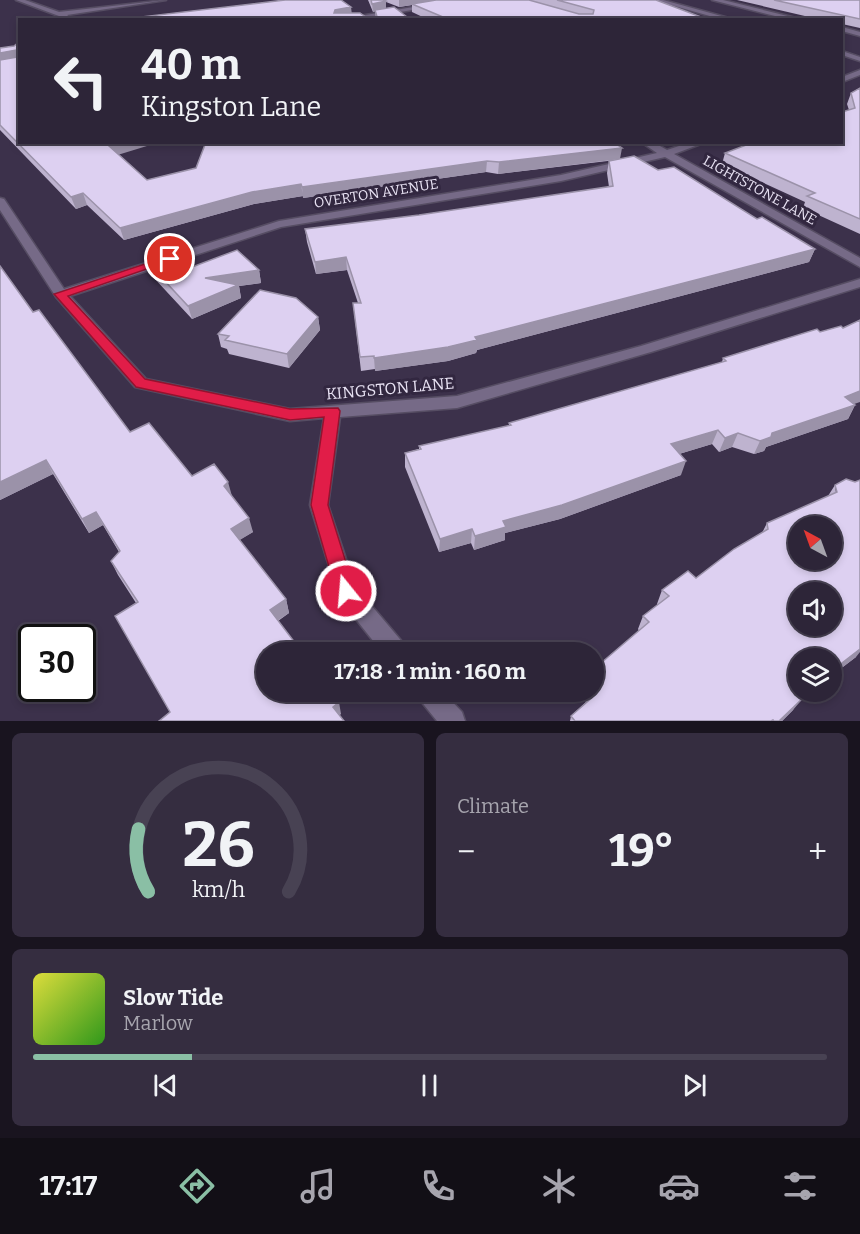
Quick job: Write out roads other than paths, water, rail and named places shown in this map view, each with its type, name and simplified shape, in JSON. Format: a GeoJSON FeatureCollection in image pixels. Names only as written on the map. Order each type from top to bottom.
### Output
{"type":"FeatureCollection","features":[{"type":"Feature","properties":{"kind":"street"},"geometry":{"type":"LineString","coordinates":[[19,0],[68,18]]}},
{"type":"Feature","properties":{"kind":"street"},"geometry":{"type":"LineString","coordinates":[[59,14],[164,0]]}},
{"type":"Feature","properties":{"kind":"street"},"geometry":{"type":"LineString","coordinates":[[353,18],[467,0]]}},
{"type":"Feature","properties":{"kind":"street"},"geometry":{"type":"LineString","coordinates":[[656,0],[725,18]]}},
{"type":"Feature","properties":{"kind":"street"},"geometry":{"type":"LineString","coordinates":[[715,0],[792,18]]}},
{"type":"Feature","properties":{"kind":"street"},"geometry":{"type":"LineString","coordinates":[[374,15],[380,18]]}},
{"type":"Feature","properties":{"kind":"street"},"geometry":{"type":"LineString","coordinates":[[843,29],[860,34]]}},
{"type":"Feature","properties":{"kind":"street"},"geometry":{"type":"LineString","coordinates":[[843,53],[860,59]]}},
{"type":"Feature","properties":{"kind":"street"},"geometry":{"type":"LineString","coordinates":[[843,80],[860,72]]}},
{"type":"Feature","properties":{"kind":"street","name":"LIGHTSTONE LANE"},"geometry":{"type":"LineString","coordinates":[[648,144],[860,263]]}},
{"type":"Feature","properties":{"kind":"street","name":"OVERTON AVENUE"},"geometry":{"type":"LineString","coordinates":[[60,294],[279,224],[561,178],[666,154],[696,144]]}},
{"type":"Feature","properties":{"kind":"street","name":"KINGSTON LANE"},"geometry":{"type":"LineString","coordinates":[[0,201],[60,294],[141,383],[290,414],[457,402],[646,349],[860,283]]}},
{"type":"Feature","properties":{"kind":"street"},"geometry":{"type":"LineString","coordinates":[[333,411],[319,505],[346,591],[388,642]]}},
{"type":"Feature","properties":{"kind":"street"},"geometry":{"type":"LineString","coordinates":[[437,702],[453,721]]}}]}
